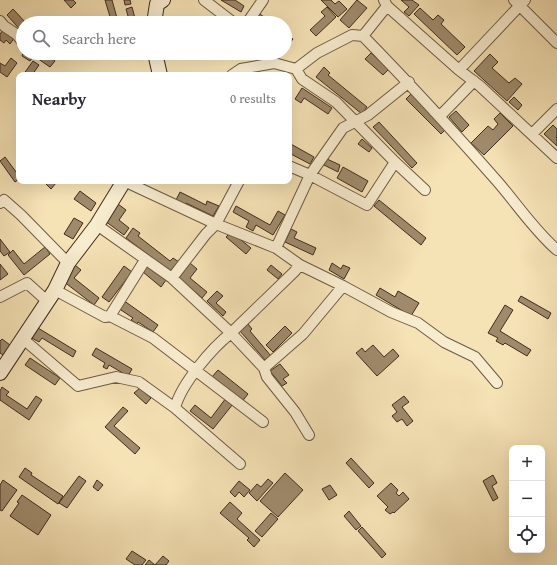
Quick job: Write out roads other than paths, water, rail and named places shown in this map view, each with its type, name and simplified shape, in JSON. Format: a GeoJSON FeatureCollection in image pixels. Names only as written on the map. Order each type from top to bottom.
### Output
{"type":"FeatureCollection","features":[{"type":"Feature","properties":{"kind":"street"},"geometry":{"type":"LineString","coordinates":[[204,0],[225,16]]}},
{"type":"Feature","properties":{"kind":"street"},"geometry":{"type":"LineString","coordinates":[[253,16],[263,0]]}},
{"type":"Feature","properties":{"kind":"street"},"geometry":{"type":"LineString","coordinates":[[155,16],[157,1]]}},
{"type":"Feature","properties":{"kind":"street"},"geometry":{"type":"LineString","coordinates":[[458,70],[520,2],[557,44]]}},
{"type":"Feature","properties":{"kind":"street"},"geometry":{"type":"LineString","coordinates":[[363,36],[386,3],[458,70],[480,86],[557,158]]}},
{"type":"Feature","properties":{"kind":"street"},"geometry":{"type":"LineString","coordinates":[[1,26],[16,34]]}},
{"type":"Feature","properties":{"kind":"street"},"geometry":{"type":"LineString","coordinates":[[296,69],[317,53],[352,35],[363,36],[409,82],[440,116],[510,195],[547,242],[557,250]]}},
{"type":"Feature","properties":{"kind":"street"},"geometry":{"type":"LineString","coordinates":[[157,60],[159,72]]}},
{"type":"Feature","properties":{"kind":"street"},"geometry":{"type":"LineString","coordinates":[[236,72],[241,69],[274,63],[296,69],[302,79],[336,102],[425,190]]}},
{"type":"Feature","properties":{"kind":"street"},"geometry":{"type":"LineString","coordinates":[[276,248],[310,175],[343,128],[368,115],[409,82]]}},
{"type":"Feature","properties":{"kind":"street"},"geometry":{"type":"LineString","coordinates":[[440,116],[474,82]]}},
{"type":"Feature","properties":{"kind":"street"},"geometry":{"type":"LineString","coordinates":[[532,134],[557,109]]}},
{"type":"Feature","properties":{"kind":"street"},"geometry":{"type":"LineString","coordinates":[[292,167],[367,205],[395,162]]}},
{"type":"Feature","properties":{"kind":"street"},"geometry":{"type":"LineString","coordinates":[[0,372],[51,295],[68,263],[97,225],[122,184]]}},
{"type":"Feature","properties":{"kind":"street"},"geometry":{"type":"LineString","coordinates":[[130,184],[216,224],[276,248],[300,265],[392,312],[418,323],[444,342],[475,358],[497,383]]}},
{"type":"Feature","properties":{"kind":"street"},"geometry":{"type":"LineString","coordinates":[[172,278],[216,224],[237,184]]}},
{"type":"Feature","properties":{"kind":"street"},"geometry":{"type":"LineString","coordinates":[[0,202],[4,200],[21,214],[68,263]]}},
{"type":"Feature","properties":{"kind":"street"},"geometry":{"type":"LineString","coordinates":[[97,225],[172,278],[231,333],[264,368],[267,377],[295,412],[309,435]]}},
{"type":"Feature","properties":{"kind":"street"},"geometry":{"type":"LineString","coordinates":[[110,316],[145,260]]}},
{"type":"Feature","properties":{"kind":"street"},"geometry":{"type":"LineString","coordinates":[[175,408],[178,398],[196,371],[222,340],[300,265]]}},
{"type":"Feature","properties":{"kind":"street"},"geometry":{"type":"LineString","coordinates":[[0,297],[27,283],[51,295],[105,317],[110,316],[153,338],[263,422]]}},
{"type":"Feature","properties":{"kind":"street"},"geometry":{"type":"LineString","coordinates":[[264,368],[303,334],[343,286]]}},
{"type":"Feature","properties":{"kind":"street"},"geometry":{"type":"LineString","coordinates":[[22,338],[78,386],[116,376],[139,382],[175,408],[240,464]]}}]}
